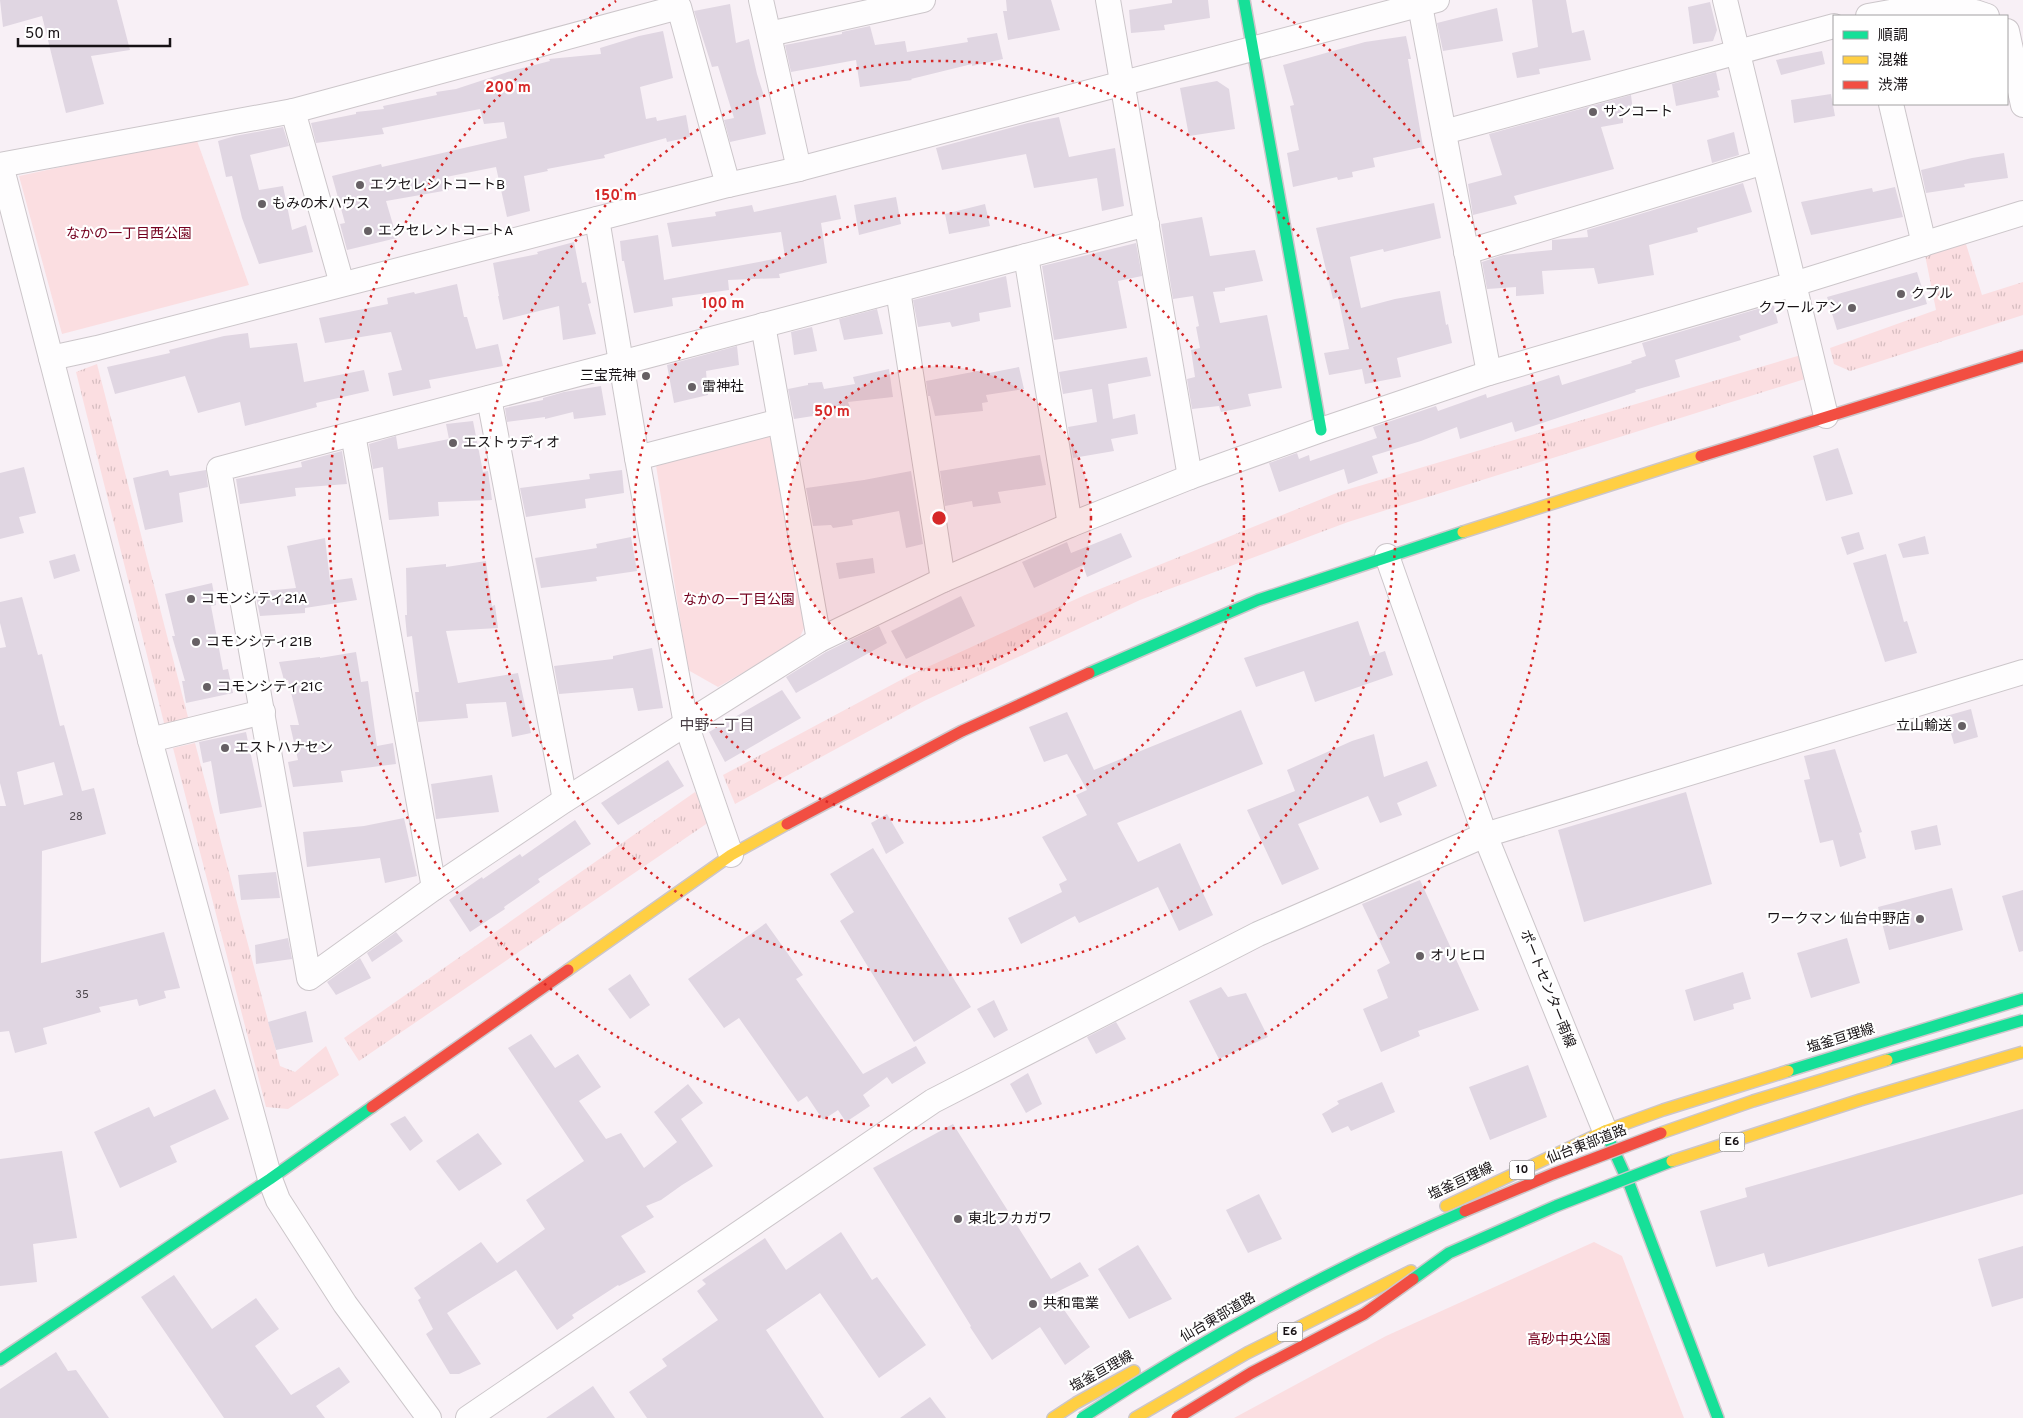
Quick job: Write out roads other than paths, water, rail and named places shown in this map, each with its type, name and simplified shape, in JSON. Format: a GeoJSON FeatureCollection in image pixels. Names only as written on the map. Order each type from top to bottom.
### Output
{"type":"FeatureCollection","features":[{"type":"Feature","properties":{"kind":"main road"},"geometry":{"type":"LineString","coordinates":[[1244,0],[1321,430]]}},
{"type":"Feature","properties":{"kind":"main road"},"geometry":{"type":"LineString","coordinates":[[0,1360],[270,1179],[731,855],[844,792],[962,731],[1134,653],[1258,600],[1387,556],[1826,416],[2023,356]]}},
{"type":"Feature","properties":{"kind":"main road","name":"塩釜亘理線"},"geometry":{"type":"LineString","coordinates":[[1439,1209],[1605,1132],[1672,1107],[2023,999]]}},
{"type":"Feature","properties":{"kind":"main road","name":"仙台東部道路"},"geometry":{"type":"LineString","coordinates":[[1082,1418],[1248,1318],[1428,1228],[1531,1183],[1664,1131],[1851,1070],[2023,1020]]}},
{"type":"Feature","properties":{"kind":"main road","name":"E6"},"geometry":{"type":"LineString","coordinates":[[1135,1418],[1247,1354],[1356,1298],[1448,1253],[1556,1206],[1672,1161],[1860,1100],[2023,1052]]}},
{"type":"Feature","properties":{"kind":"main road"},"geometry":{"type":"LineString","coordinates":[[1493,1246],[1573,1208],[1630,1186],[1916,1086],[2023,1057]]}},
{"type":"Feature","properties":{"kind":"main road","name":"ポートセンター南線"},"geometry":{"type":"LineString","coordinates":[[1605,1132],[1630,1186],[1718,1418]]}},
{"type":"Feature","properties":{"kind":"main road","name":"塩釜亘理線"},"geometry":{"type":"LineString","coordinates":[[1053,1418],[1076,1403],[1377,1238],[1413,1222]]}},
{"type":"Feature","properties":{"kind":"main road"},"geometry":{"type":"LineString","coordinates":[[1176,1418],[1251,1373],[1364,1314],[1448,1253]]}},
{"type":"Feature","properties":{"kind":"main road"},"geometry":{"type":"LineString","coordinates":[[1164,1418],[1268,1354],[1448,1268]]}},
{"type":"Feature","properties":{"kind":"street"},"geometry":{"type":"LineString","coordinates":[[761,0],[799,169]]}},
{"type":"Feature","properties":{"kind":"street"},"geometry":{"type":"LineString","coordinates":[[769,34],[923,0]]}},
{"type":"Feature","properties":{"kind":"street"},"geometry":{"type":"LineString","coordinates":[[1108,0],[1190,477]]}},
{"type":"Feature","properties":{"kind":"street"},"geometry":{"type":"LineString","coordinates":[[1725,0],[1826,416]]}},
{"type":"Feature","properties":{"kind":"street"},"geometry":{"type":"LineString","coordinates":[[51,358],[106,346],[728,185],[799,169],[1425,1],[1444,132],[1489,373]]}},
{"type":"Feature","properties":{"kind":"street"},"geometry":{"type":"LineString","coordinates":[[1875,15],[1936,4],[1984,15]]}},
{"type":"Feature","properties":{"kind":"street"},"geometry":{"type":"LineString","coordinates":[[429,1418],[344,1304],[278,1200],[270,1179],[150,740],[0,165],[293,111],[679,8],[728,185]]}},
{"type":"Feature","properties":{"kind":"street"},"geometry":{"type":"LineString","coordinates":[[1444,132],[1833,26]]}},
{"type":"Feature","properties":{"kind":"street"},"geometry":{"type":"LineString","coordinates":[[2008,36],[2023,105]]}},
{"type":"Feature","properties":{"kind":"street"},"geometry":{"type":"LineString","coordinates":[[1891,105],[1924,244]]}},
{"type":"Feature","properties":{"kind":"street"},"geometry":{"type":"LineString","coordinates":[[293,111],[342,284]]}},
{"type":"Feature","properties":{"kind":"street"},"geometry":{"type":"LineString","coordinates":[[1466,252],[1764,162]]}},
{"type":"Feature","properties":{"kind":"street"},"geometry":{"type":"LineString","coordinates":[[1147,224],[219,469],[309,978],[434,888],[565,800],[819,640],[942,580],[1070,525],[1190,477],[1321,430],[1489,373],[1794,284],[2023,213]]}},
{"type":"Feature","properties":{"kind":"street"},"geometry":{"type":"LineString","coordinates":[[598,219],[637,458],[686,724],[731,855]]}},
{"type":"Feature","properties":{"kind":"street"},"geometry":{"type":"LineString","coordinates":[[1026,256],[1070,525]]}},
{"type":"Feature","properties":{"kind":"street"},"geometry":{"type":"LineString","coordinates":[[898,290],[942,580]]}},
{"type":"Feature","properties":{"kind":"street"},"geometry":{"type":"LineString","coordinates":[[763,325],[819,640]]}},
{"type":"Feature","properties":{"kind":"street"},"geometry":{"type":"LineString","coordinates":[[489,398],[565,800]]}},
{"type":"Feature","properties":{"kind":"street"},"geometry":{"type":"LineString","coordinates":[[637,458],[780,421]]}},
{"type":"Feature","properties":{"kind":"street"},"geometry":{"type":"LineString","coordinates":[[353,434],[434,888]]}},
{"type":"Feature","properties":{"kind":"street","name":"ポートセンター南線"},"geometry":{"type":"LineString","coordinates":[[1387,556],[1485,835],[1605,1132]]}},
{"type":"Feature","properties":{"kind":"street"},"geometry":{"type":"LineString","coordinates":[[468,1418],[933,1101],[1258,934],[1485,835],[2023,672]]}},
{"type":"Feature","properties":{"kind":"street"},"geometry":{"type":"LineString","coordinates":[[150,740],[262,712]]}},
{"type":"Feature","properties":{"kind":"place","name":"サンコート"},"geometry":{"type":"Point","coordinates":[1593,112]}},
{"type":"Feature","properties":{"kind":"place","name":"エクセレントコートB"},"geometry":{"type":"Point","coordinates":[360,185]}},
{"type":"Feature","properties":{"kind":"place","name":"もみの木ハウス"},"geometry":{"type":"Point","coordinates":[262,204]}},
{"type":"Feature","properties":{"kind":"place","name":"エクセレントコートA"},"geometry":{"type":"Point","coordinates":[368,231]}},
{"type":"Feature","properties":{"kind":"place","name":"クプル"},"geometry":{"type":"Point","coordinates":[1901,294]}},
{"type":"Feature","properties":{"kind":"place","name":"クフールアン"},"geometry":{"type":"Point","coordinates":[1852,308]}},
{"type":"Feature","properties":{"kind":"place","name":"三宝荒神"},"geometry":{"type":"Point","coordinates":[646,376]}},
{"type":"Feature","properties":{"kind":"place","name":"雷神社"},"geometry":{"type":"Point","coordinates":[692,387]}},
{"type":"Feature","properties":{"kind":"place","name":"エストゥディオ"},"geometry":{"type":"Point","coordinates":[453,443]}},
{"type":"Feature","properties":{"kind":"place","name":"コモンシティ21A"},"geometry":{"type":"Point","coordinates":[191,599]}},
{"type":"Feature","properties":{"kind":"place","name":"コモンシティ21B"},"geometry":{"type":"Point","coordinates":[196,642]}},
{"type":"Feature","properties":{"kind":"place","name":"コモンシティ21C"},"geometry":{"type":"Point","coordinates":[207,687]}},
{"type":"Feature","properties":{"kind":"place","name":"立山輸送"},"geometry":{"type":"Point","coordinates":[1962,726]}},
{"type":"Feature","properties":{"kind":"place","name":"エストハナセン"},"geometry":{"type":"Point","coordinates":[225,748]}},
{"type":"Feature","properties":{"kind":"place","name":"ワークマン 仙台中野店"},"geometry":{"type":"Point","coordinates":[1920,919]}},
{"type":"Feature","properties":{"kind":"place","name":"オリヒロ"},"geometry":{"type":"Point","coordinates":[1420,956]}},
{"type":"Feature","properties":{"kind":"place","name":"東北フカガワ"},"geometry":{"type":"Point","coordinates":[958,1219]}},
{"type":"Feature","properties":{"kind":"place","name":"共和電業"},"geometry":{"type":"Point","coordinates":[1033,1304]}},
{"type":"Feature","properties":{"kind":"district","name":"中野一丁目"},"geometry":{"type":"Point","coordinates":[717,726]}},
{"type":"Feature","properties":{"kind":"park label","name":"なかの一丁目西公園"},"geometry":{"type":"Point","coordinates":[129,234]}},
{"type":"Feature","properties":{"kind":"park label","name":"なかの一丁目公園"},"geometry":{"type":"Point","coordinates":[739,600]}},
{"type":"Feature","properties":{"kind":"park label","name":"高砂中央公園"},"geometry":{"type":"Point","coordinates":[1569,1340]}}]}
